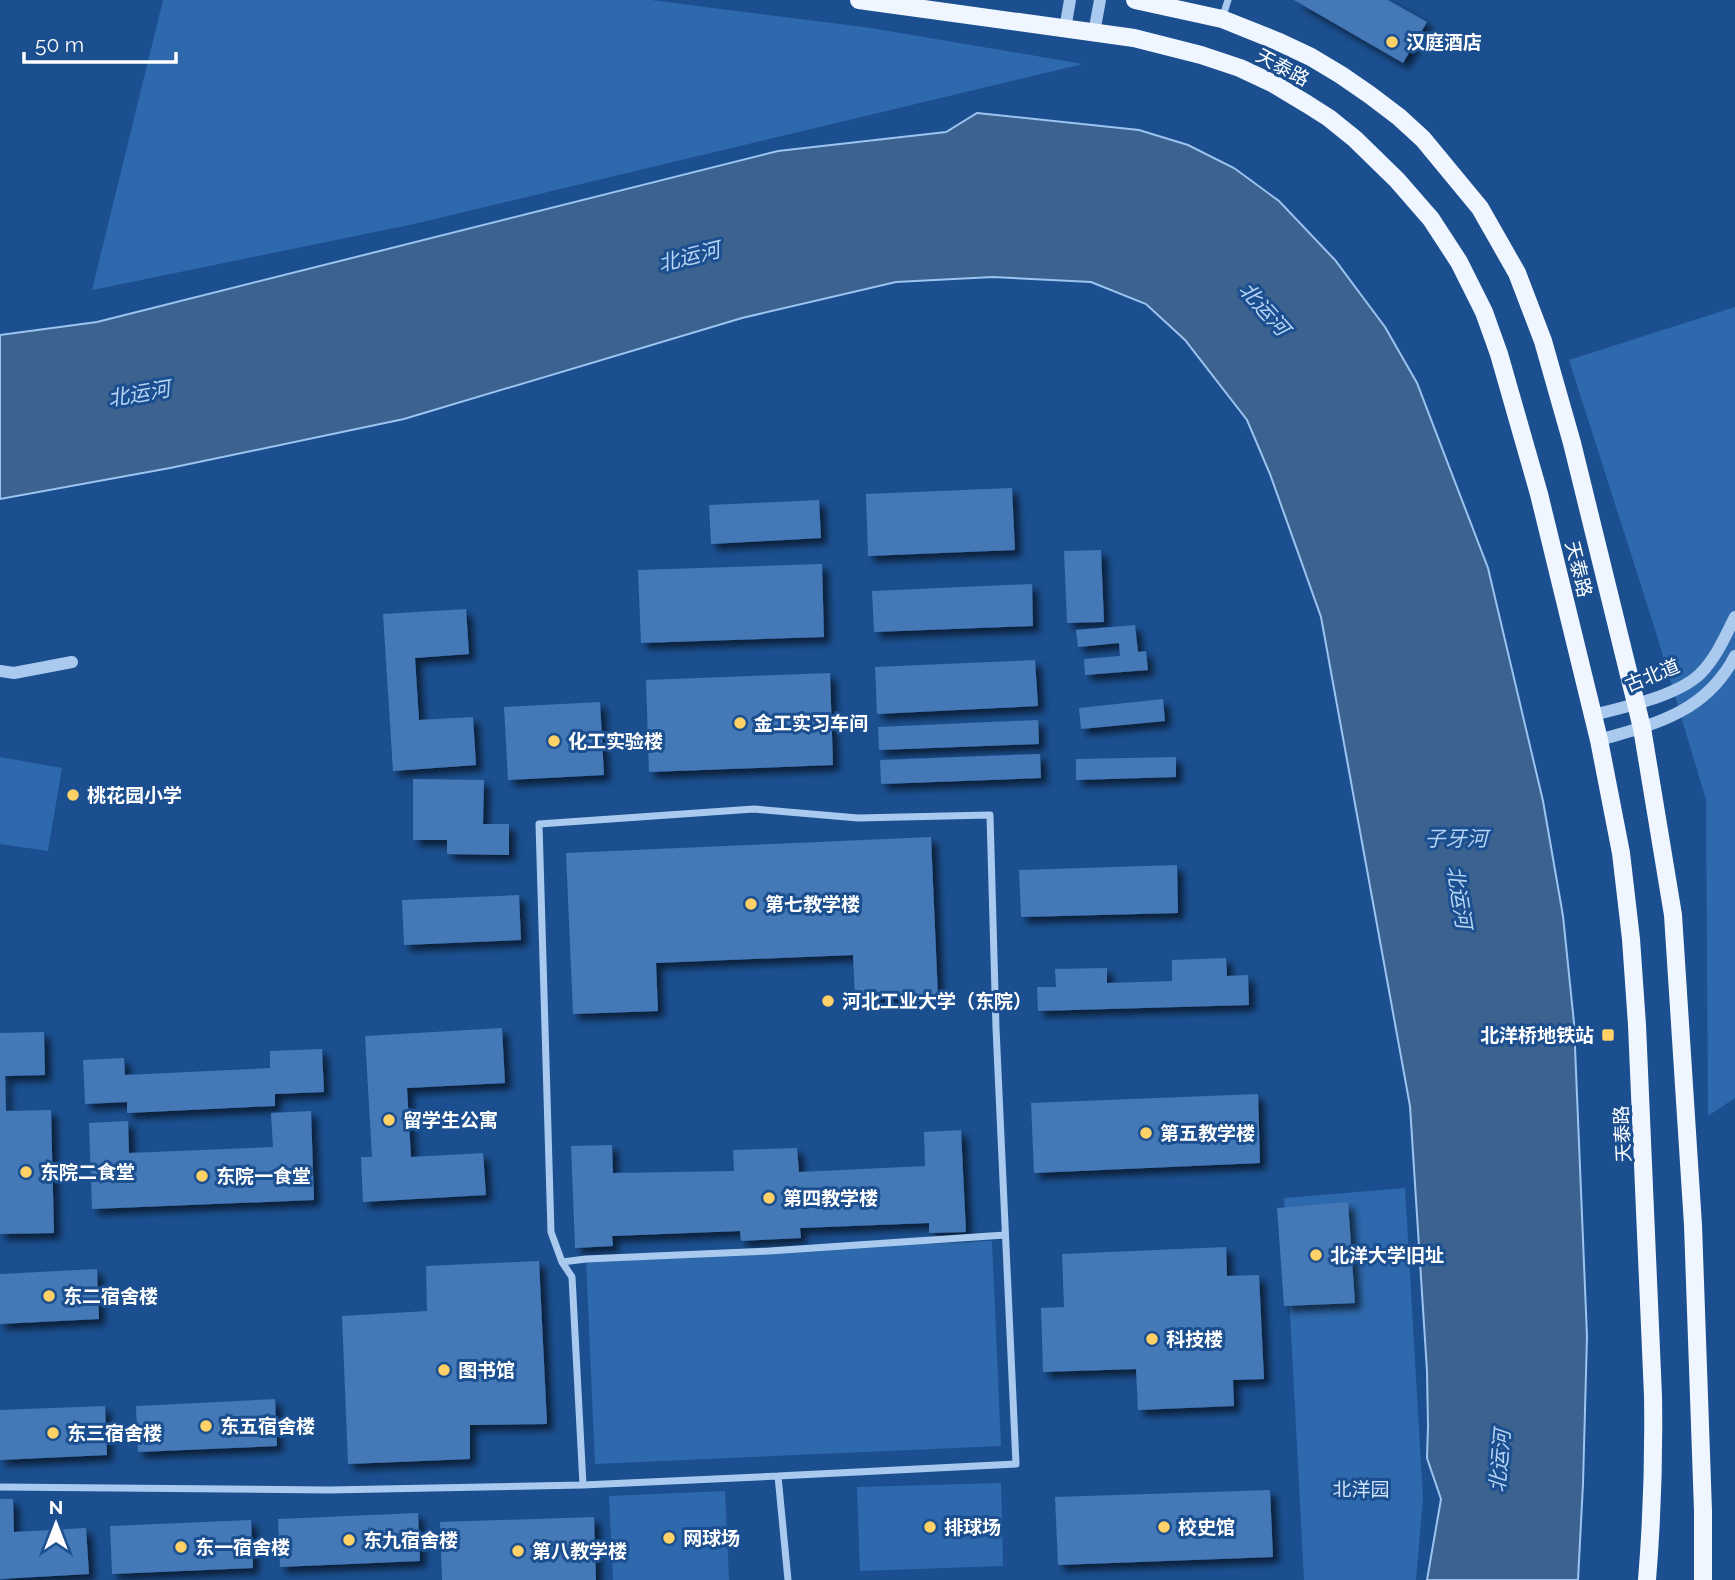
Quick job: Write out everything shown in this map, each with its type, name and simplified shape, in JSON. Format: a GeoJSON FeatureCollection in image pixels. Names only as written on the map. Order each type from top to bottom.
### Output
{"type":"FeatureCollection","features":[{"type":"Feature","properties":{"kind":"main road","name":"天泰路"},"geometry":{"type":"LineString","coordinates":[[859,0],[1134,38],[1240,68],[1272,83],[1329,118],[1397,180],[1431,219],[1459,262],[1484,312],[1499,354],[1539,494],[1600,740],[1621,853],[1637,1025],[1653,1396],[1654,1454],[1647,1580]]}},
{"type":"Feature","properties":{"kind":"main road","name":"天泰路"},"geometry":{"type":"LineString","coordinates":[[1135,0],[1222,19],[1277,41],[1311,57],[1399,117],[1423,139],[1480,208],[1517,273],[1543,341],[1572,443],[1642,728],[1673,915],[1693,1225],[1703,1580]]}},
{"type":"Feature","properties":{"kind":"street"},"geometry":{"type":"LineString","coordinates":[[1065,29],[1070,0]]}},
{"type":"Feature","properties":{"kind":"street"},"geometry":{"type":"LineString","coordinates":[[1094,33],[1100,0]]}},
{"type":"Feature","properties":{"kind":"street"},"geometry":{"type":"LineString","coordinates":[[1222,19],[1228,0]]}},
{"type":"Feature","properties":{"kind":"street","name":"古北道"},"geometry":{"type":"LineString","coordinates":[[1593,715],[1636,704],[1686,685],[1701,673],[1717,653],[1735,617]]}},
{"type":"Feature","properties":{"kind":"street"},"geometry":{"type":"LineString","coordinates":[[1600,740],[1642,728],[1690,708],[1709,692],[1735,656]]}},
{"type":"Feature","properties":{"kind":"street"},"geometry":{"type":"LineString","coordinates":[[0,671],[14,673],[72,662]]}},
{"type":"Feature","properties":{"kind":"street"},"geometry":{"type":"LineString","coordinates":[[0,1487],[330,1490],[583,1485],[1016,1464],[996,1028],[990,815],[858,818],[754,809],[539,824],[551,1232],[562,1262],[572,1277],[583,1485]]}},
{"type":"Feature","properties":{"kind":"street"},"geometry":{"type":"LineString","coordinates":[[562,1262],[1005,1235]]}},
{"type":"Feature","properties":{"kind":"street"},"geometry":{"type":"LineString","coordinates":[[778,1476],[788,1580]]}},
{"type":"Feature","properties":{"kind":"green space"},"geometry":{"type":"Polygon","coordinates":[[[163,0],[651,0],[871,28],[1083,64],[414,224],[92,290],[163,0]]]}},
{"type":"Feature","properties":{"kind":"green space"},"geometry":{"type":"Polygon","coordinates":[[[1735,307],[1735,1098],[1708,1116],[1706,800],[1569,360],[1735,307]]]}},
{"type":"Feature","properties":{"kind":"green space"},"geometry":{"type":"Polygon","coordinates":[[[0,757],[62,768],[48,851],[0,844],[0,757]]]}},
{"type":"Feature","properties":{"kind":"green space","name":"北洋园"},"geometry":{"type":"Polygon","coordinates":[[[1405,1188],[1423,1498],[1416,1580],[1304,1580],[1284,1198],[1405,1188]]]}},
{"type":"Feature","properties":{"kind":"green space"},"geometry":{"type":"Polygon","coordinates":[[[992,1241],[1001,1446],[595,1464],[586,1259],[992,1241]]]}},
{"type":"Feature","properties":{"kind":"green space","name":"排球场"},"geometry":{"type":"Polygon","coordinates":[[[1001,1483],[1003,1566],[860,1571],[857,1487],[1001,1483]]]}},
{"type":"Feature","properties":{"kind":"green space","name":"网球场"},"geometry":{"type":"Polygon","coordinates":[[[725,1491],[729,1580],[613,1580],[609,1496],[725,1491]]]}},
{"type":"Feature","properties":{"kind":"water","name":"子牙河"},"geometry":{"type":"Polygon","coordinates":[[[977,113],[1139,130],[1188,145],[1234,168],[1279,201],[1335,260],[1385,327],[1417,383],[1488,568],[1543,801],[1563,916],[1574,1023],[1587,1336],[1578,1580],[1427,1580],[1441,1499],[1427,1458],[1427,1371],[1410,1106],[1321,617],[1270,474],[1247,420],[1185,340],[1146,304],[1091,282],[993,277],[896,282],[742,318],[404,419],[170,468],[0,499],[0,335],[97,322],[778,151],[946,132],[977,113]]]}},
{"type":"Feature","properties":{"kind":"building","name":"汉庭酒店"},"geometry":{"type":"Polygon","coordinates":[[[1294,0],[1388,0],[1427,22],[1403,63],[1294,0]]]}},
{"type":"Feature","properties":{"kind":"building"},"geometry":{"type":"Polygon","coordinates":[[[1012,488],[1015,550],[868,556],[866,494],[1012,488]]]}},
{"type":"Feature","properties":{"kind":"building"},"geometry":{"type":"Polygon","coordinates":[[[819,500],[821,538],[711,544],[709,505],[819,500]]]}},
{"type":"Feature","properties":{"kind":"building"},"geometry":{"type":"Polygon","coordinates":[[[1101,550],[1104,622],[1067,623],[1064,551],[1101,550]]]}},
{"type":"Feature","properties":{"kind":"building"},"geometry":{"type":"Polygon","coordinates":[[[822,564],[824,637],[641,643],[638,570],[822,564]]]}},
{"type":"Feature","properties":{"kind":"building"},"geometry":{"type":"Polygon","coordinates":[[[1032,584],[1033,626],[874,632],[872,591],[1032,584]]]}},
{"type":"Feature","properties":{"kind":"building"},"geometry":{"type":"Polygon","coordinates":[[[466,609],[469,654],[415,658],[419,720],[473,717],[476,765],[393,771],[383,614],[466,609]]]}},
{"type":"Feature","properties":{"kind":"building"},"geometry":{"type":"Polygon","coordinates":[[[1135,625],[1138,652],[1146,651],[1148,670],[1085,675],[1084,659],[1120,656],[1119,643],[1078,647],[1076,630],[1135,625]]]}},
{"type":"Feature","properties":{"kind":"building"},"geometry":{"type":"Polygon","coordinates":[[[1035,660],[1038,706],[877,714],[875,667],[1035,660]]]}},
{"type":"Feature","properties":{"kind":"building","name":"金工实习车间"},"geometry":{"type":"Polygon","coordinates":[[[830,673],[833,765],[649,772],[646,680],[830,673]]]}},
{"type":"Feature","properties":{"kind":"building"},"geometry":{"type":"Polygon","coordinates":[[[1163,699],[1165,721],[1081,729],[1079,708],[1163,699]]]}},
{"type":"Feature","properties":{"kind":"building","name":"化工实验楼"},"geometry":{"type":"Polygon","coordinates":[[[600,702],[604,775],[508,780],[504,707],[600,702]]]}},
{"type":"Feature","properties":{"kind":"building"},"geometry":{"type":"Polygon","coordinates":[[[1038,720],[1039,744],[879,750],[878,727],[1038,720]]]}},
{"type":"Feature","properties":{"kind":"building"},"geometry":{"type":"Polygon","coordinates":[[[1040,754],[1041,778],[881,784],[880,760],[1040,754]]]}},
{"type":"Feature","properties":{"kind":"building"},"geometry":{"type":"Polygon","coordinates":[[[1176,757],[1176,777],[1076,780],[1076,759],[1176,757]]]}},
{"type":"Feature","properties":{"kind":"building"},"geometry":{"type":"Polygon","coordinates":[[[413,779],[484,780],[483,824],[509,824],[509,855],[447,854],[447,840],[413,840],[413,779]]]}},
{"type":"Feature","properties":{"kind":"building","name":"第七教学楼"},"geometry":{"type":"Polygon","coordinates":[[[931,837],[938,997],[855,1000],[853,955],[656,963],[658,1011],[573,1014],[566,853],[931,837]]]}},
{"type":"Feature","properties":{"kind":"building"},"geometry":{"type":"Polygon","coordinates":[[[1177,865],[1178,913],[1021,917],[1019,870],[1177,865]]]}},
{"type":"Feature","properties":{"kind":"building"},"geometry":{"type":"Polygon","coordinates":[[[519,895],[521,940],[404,945],[402,900],[519,895]]]}},
{"type":"Feature","properties":{"kind":"building"},"geometry":{"type":"Polygon","coordinates":[[[1226,958],[1227,976],[1248,975],[1249,1005],[1038,1011],[1037,987],[1056,987],[1055,969],[1107,968],[1107,983],[1172,981],[1172,960],[1226,958]]]}},
{"type":"Feature","properties":{"kind":"building","name":"留学生公寓"},"geometry":{"type":"Polygon","coordinates":[[[502,1028],[505,1083],[407,1088],[411,1157],[483,1153],[486,1195],[363,1202],[361,1157],[372,1157],[365,1036],[502,1028]]]}},
{"type":"Feature","properties":{"kind":"building","name":"东院二食堂"},"geometry":{"type":"Polygon","coordinates":[[[44,1032],[45,1075],[5,1076],[6,1111],[51,1110],[54,1233],[0,1234],[0,1033],[44,1032]]]}},
{"type":"Feature","properties":{"kind":"building"},"geometry":{"type":"Polygon","coordinates":[[[322,1049],[324,1092],[275,1094],[275,1106],[127,1113],[127,1102],[85,1104],[83,1060],[124,1058],[125,1075],[270,1068],[270,1051],[322,1049]]]}},
{"type":"Feature","properties":{"kind":"building","name":"第五教学楼"},"geometry":{"type":"Polygon","coordinates":[[[1258,1094],[1260,1163],[1034,1173],[1031,1103],[1258,1094]]]}},
{"type":"Feature","properties":{"kind":"building","name":"东院一食堂"},"geometry":{"type":"Polygon","coordinates":[[[311,1111],[314,1200],[92,1209],[89,1123],[128,1121],[129,1153],[273,1147],[271,1113],[311,1111]]]}},
{"type":"Feature","properties":{"kind":"building","name":"第四教学楼"},"geometry":{"type":"Polygon","coordinates":[[[961,1130],[966,1232],[929,1233],[929,1223],[800,1228],[801,1238],[741,1241],[740,1231],[612,1236],[613,1246],[575,1248],[571,1146],[612,1145],[613,1173],[734,1171],[733,1150],[797,1148],[799,1172],[925,1166],[924,1132],[961,1130]]]}},
{"type":"Feature","properties":{"kind":"building","name":"北洋大学旧址"},"geometry":{"type":"Polygon","coordinates":[[[1348,1202],[1355,1303],[1284,1306],[1277,1208],[1348,1202]]]}},
{"type":"Feature","properties":{"kind":"building","name":"科技楼"},"geometry":{"type":"Polygon","coordinates":[[[1226,1247],[1227,1276],[1259,1275],[1264,1379],[1233,1380],[1234,1406],[1138,1410],[1136,1369],[1043,1372],[1041,1308],[1064,1307],[1062,1254],[1226,1247]]]}},
{"type":"Feature","properties":{"kind":"building","name":"图书馆"},"geometry":{"type":"Polygon","coordinates":[[[539,1261],[547,1424],[470,1425],[470,1459],[348,1464],[342,1316],[427,1311],[426,1266],[539,1261]]]}},
{"type":"Feature","properties":{"kind":"building","name":"东二宿舍楼"},"geometry":{"type":"Polygon","coordinates":[[[97,1269],[99,1319],[0,1324],[0,1274],[97,1269]]]}},
{"type":"Feature","properties":{"kind":"building","name":"东五宿舍楼"},"geometry":{"type":"Polygon","coordinates":[[[275,1399],[277,1446],[138,1452],[136,1406],[275,1399]]]}},
{"type":"Feature","properties":{"kind":"building","name":"东三宿舍楼"},"geometry":{"type":"Polygon","coordinates":[[[105,1406],[107,1455],[0,1460],[0,1410],[105,1406]]]}},
{"type":"Feature","properties":{"kind":"building","name":"校史馆"},"geometry":{"type":"Polygon","coordinates":[[[1270,1490],[1273,1557],[1058,1565],[1055,1497],[1270,1490]]]}},
{"type":"Feature","properties":{"kind":"building"},"geometry":{"type":"Polygon","coordinates":[[[0,1499],[13,1499],[14,1532],[86,1528],[89,1574],[0,1579],[0,1499]]]}},
{"type":"Feature","properties":{"kind":"building","name":"东九宿舍楼"},"geometry":{"type":"Polygon","coordinates":[[[418,1513],[420,1561],[280,1567],[278,1519],[418,1513]]]}},
{"type":"Feature","properties":{"kind":"building","name":"第八教学楼"},"geometry":{"type":"Polygon","coordinates":[[[594,1517],[596,1580],[442,1580],[440,1522],[594,1517]]]}},
{"type":"Feature","properties":{"kind":"building","name":"东一宿舍楼"},"geometry":{"type":"Polygon","coordinates":[[[251,1520],[253,1568],[112,1574],[110,1526],[251,1520]]]}},
{"type":"Feature","properties":{"kind":"place","name":"汉庭酒店"},"geometry":{"type":"Point","coordinates":[1392,42]}},
{"type":"Feature","properties":{"kind":"place","name":"金工实习车间"},"geometry":{"type":"Point","coordinates":[740,723]}},
{"type":"Feature","properties":{"kind":"place","name":"化工实验楼"},"geometry":{"type":"Point","coordinates":[554,741]}},
{"type":"Feature","properties":{"kind":"place","name":"桃花园小学"},"geometry":{"type":"Point","coordinates":[73,795]}},
{"type":"Feature","properties":{"kind":"place","name":"第七教学楼"},"geometry":{"type":"Point","coordinates":[751,904]}},
{"type":"Feature","properties":{"kind":"place","name":"河北工业大学（东院）"},"geometry":{"type":"Point","coordinates":[828,1001]}},
{"type":"Feature","properties":{"kind":"place","name":"北洋桥地铁站"},"geometry":{"type":"Point","coordinates":[1608,1035]}},
{"type":"Feature","properties":{"kind":"place","name":"留学生公寓"},"geometry":{"type":"Point","coordinates":[389,1120]}},
{"type":"Feature","properties":{"kind":"place","name":"第五教学楼"},"geometry":{"type":"Point","coordinates":[1146,1133]}},
{"type":"Feature","properties":{"kind":"place","name":"东院二食堂"},"geometry":{"type":"Point","coordinates":[26,1172]}},
{"type":"Feature","properties":{"kind":"place","name":"东院一食堂"},"geometry":{"type":"Point","coordinates":[202,1176]}},
{"type":"Feature","properties":{"kind":"place","name":"第四教学楼"},"geometry":{"type":"Point","coordinates":[769,1198]}},
{"type":"Feature","properties":{"kind":"place","name":"北洋大学旧址"},"geometry":{"type":"Point","coordinates":[1316,1255]}},
{"type":"Feature","properties":{"kind":"place","name":"东二宿舍楼"},"geometry":{"type":"Point","coordinates":[49,1296]}},
{"type":"Feature","properties":{"kind":"place","name":"科技楼"},"geometry":{"type":"Point","coordinates":[1152,1339]}},
{"type":"Feature","properties":{"kind":"place","name":"图书馆"},"geometry":{"type":"Point","coordinates":[444,1370]}},
{"type":"Feature","properties":{"kind":"place","name":"东五宿舍楼"},"geometry":{"type":"Point","coordinates":[206,1426]}},
{"type":"Feature","properties":{"kind":"place","name":"东三宿舍楼"},"geometry":{"type":"Point","coordinates":[53,1433]}},
{"type":"Feature","properties":{"kind":"place","name":"排球场"},"geometry":{"type":"Point","coordinates":[930,1527]}},
{"type":"Feature","properties":{"kind":"place","name":"校史馆"},"geometry":{"type":"Point","coordinates":[1164,1527]}},
{"type":"Feature","properties":{"kind":"place","name":"网球场"},"geometry":{"type":"Point","coordinates":[669,1538]}},
{"type":"Feature","properties":{"kind":"place","name":"东九宿舍楼"},"geometry":{"type":"Point","coordinates":[349,1540]}},
{"type":"Feature","properties":{"kind":"place","name":"东一宿舍楼"},"geometry":{"type":"Point","coordinates":[181,1547]}},
{"type":"Feature","properties":{"kind":"place","name":"第八教学楼"},"geometry":{"type":"Point","coordinates":[518,1551]}},
{"type":"Feature","properties":{"kind":"water label","name":"北运河"},"geometry":{"type":"Point","coordinates":[689,257]}},
{"type":"Feature","properties":{"kind":"water label","name":"北运河"},"geometry":{"type":"Point","coordinates":[1264,309]}},
{"type":"Feature","properties":{"kind":"water label","name":"北运河"},"geometry":{"type":"Point","coordinates":[139,394]}},
{"type":"Feature","properties":{"kind":"water label","name":"北运河"},"geometry":{"type":"Point","coordinates":[1459,897]}},
{"type":"Feature","properties":{"kind":"water label","name":"北运河"},"geometry":{"type":"Point","coordinates":[1500,1461]}}]}
